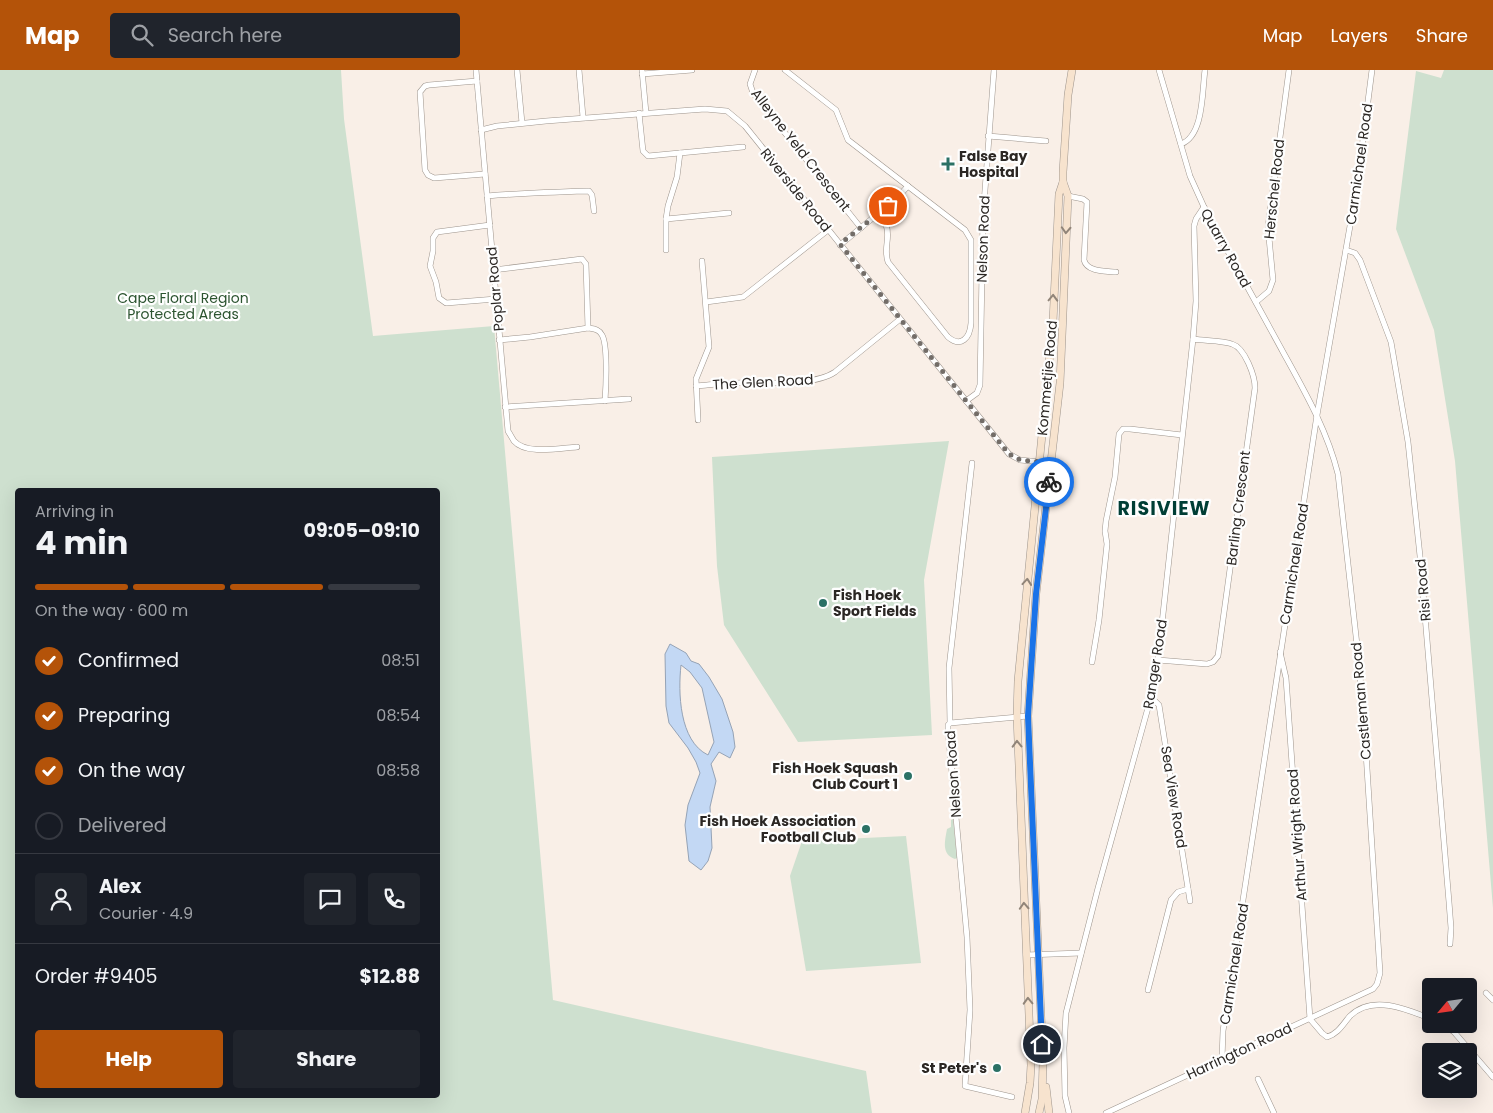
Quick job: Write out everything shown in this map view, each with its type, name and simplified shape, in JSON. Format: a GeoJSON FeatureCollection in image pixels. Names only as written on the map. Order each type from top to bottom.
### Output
{"type":"FeatureCollection","features":[{"type":"Feature","properties":{"kind":"main road","name":"Kommetjie Road"},"geometry":{"type":"LineString","coordinates":[[1024,1113],[1030,1084],[1031,1065],[1017,716],[1018,681],[1053,322],[1059,194],[1063,182],[1068,95],[1072,70]]}},
{"type":"Feature","properties":{"kind":"main road","name":"Kommetjie Road"},"geometry":{"type":"LineString","coordinates":[[1039,1113],[1042,1099],[1042,1062],[1028,716],[1036,594],[1060,383],[1068,196],[1063,182]]}},
{"type":"Feature","properties":{"kind":"main road"},"geometry":{"type":"LineString","coordinates":[[1042,1062],[1049,1113]]}},
{"type":"Feature","properties":{"kind":"street","name":"Poplar Road"},"geometry":{"type":"LineString","coordinates":[[476,70],[508,430],[514,441],[523,448],[533,450],[577,447]]}},
{"type":"Feature","properties":{"kind":"street"},"geometry":{"type":"LineString","coordinates":[[517,70],[522,123]]}},
{"type":"Feature","properties":{"kind":"street"},"geometry":{"type":"LineString","coordinates":[[579,70],[583,117]]}},
{"type":"Feature","properties":{"kind":"street"},"geometry":{"type":"LineString","coordinates":[[646,113],[642,72],[692,70]]}},
{"type":"Feature","properties":{"kind":"street","name":"Alleyne Yeld Crescent"},"geometry":{"type":"LineString","coordinates":[[755,70],[750,84],[753,93],[861,228]]}},
{"type":"Feature","properties":{"kind":"street"},"geometry":{"type":"LineString","coordinates":[[784,70],[836,110],[848,140],[965,230],[971,240],[970,330],[968,337],[958,342],[948,337],[888,262],[885,251],[887,228],[879,214]]}},
{"type":"Feature","properties":{"kind":"street","name":"Nelson Road"},"geometry":{"type":"LineString","coordinates":[[966,402],[977,393],[980,385],[983,217],[994,70]]}},
{"type":"Feature","properties":{"kind":"street","name":"Quarry Road"},"geometry":{"type":"LineString","coordinates":[[1159,70],[1190,176],[1204,207],[1316,416]]}},
{"type":"Feature","properties":{"kind":"street"},"geometry":{"type":"LineString","coordinates":[[1181,144],[1189,140],[1197,127],[1205,70]]}},
{"type":"Feature","properties":{"kind":"street","name":"Herschel Road"},"geometry":{"type":"LineString","coordinates":[[1256,302],[1269,291],[1273,280],[1268,227],[1288,70]]}},
{"type":"Feature","properties":{"kind":"street","name":"Carmichael Road"},"geometry":{"type":"LineString","coordinates":[[1222,1059],[1224,1031],[1273,710],[1280,651],[1316,416],[1358,177],[1372,70]]}},
{"type":"Feature","properties":{"kind":"street"},"geometry":{"type":"LineString","coordinates":[[477,80],[429,85],[425,86],[420,92],[425,170],[428,175],[434,178],[485,174]]}},
{"type":"Feature","properties":{"kind":"street","name":"Riverside Road"},"geometry":{"type":"LineString","coordinates":[[482,130],[522,123],[639,113],[715,109],[733,114],[745,126],[1009,454],[1020,460],[1051,463]]}},
{"type":"Feature","properties":{"kind":"street"},"geometry":{"type":"LineString","coordinates":[[639,113],[645,154],[652,156],[743,147]]}},
{"type":"Feature","properties":{"kind":"street"},"geometry":{"type":"LineString","coordinates":[[988,136],[1046,140]]}},
{"type":"Feature","properties":{"kind":"street"},"geometry":{"type":"LineString","coordinates":[[666,250],[666,219],[677,177],[680,153]]}},
{"type":"Feature","properties":{"kind":"street"},"geometry":{"type":"LineString","coordinates":[[840,244],[879,214],[908,186]]}},
{"type":"Feature","properties":{"kind":"street"},"geometry":{"type":"LineString","coordinates":[[487,196],[533,192],[589,191],[592,195],[594,211]]}},
{"type":"Feature","properties":{"kind":"street"},"geometry":{"type":"LineString","coordinates":[[1068,196],[1083,199],[1087,202],[1085,264],[1089,268],[1116,272]]}},
{"type":"Feature","properties":{"kind":"street","name":"Ranger Road"},"geometry":{"type":"LineString","coordinates":[[1069,1113],[1065,1096],[1064,1035],[1066,1013],[1151,697],[1158,660],[1193,339],[1196,301],[1194,226],[1204,207]]}},
{"type":"Feature","properties":{"kind":"street"},"geometry":{"type":"LineString","coordinates":[[666,219],[729,213]]}},
{"type":"Feature","properties":{"kind":"street"},"geometry":{"type":"LineString","coordinates":[[490,225],[437,232],[433,238],[434,251],[430,266],[439,298],[443,302],[496,299]]}},
{"type":"Feature","properties":{"kind":"street"},"geometry":{"type":"LineString","coordinates":[[706,302],[743,297],[828,230]]}},
{"type":"Feature","properties":{"kind":"street","name":"Risi Road"},"geometry":{"type":"LineString","coordinates":[[1346,250],[1355,253],[1360,260],[1391,342],[1408,442],[1419,547],[1450,910],[1450,944]]}},
{"type":"Feature","properties":{"kind":"street"},"geometry":{"type":"LineString","coordinates":[[493,270],[582,259],[586,264],[588,328]]}},
{"type":"Feature","properties":{"kind":"street"},"geometry":{"type":"LineString","coordinates":[[698,420],[697,375],[709,347],[702,261]]}},
{"type":"Feature","properties":{"kind":"street","name":"The Glen Road"},"geometry":{"type":"LineString","coordinates":[[696,386],[734,383],[763,384],[824,378],[900,320]]}},
{"type":"Feature","properties":{"kind":"street"},"geometry":{"type":"LineString","coordinates":[[499,340],[588,328],[600,332],[604,341],[606,401]]}},
{"type":"Feature","properties":{"kind":"street","name":"Barling Crescent"},"geometry":{"type":"LineString","coordinates":[[1158,660],[1207,664],[1215,661],[1218,656],[1254,388],[1254,377],[1236,346],[1229,343],[1193,339]]}},
{"type":"Feature","properties":{"kind":"street"},"geometry":{"type":"LineString","coordinates":[[505,407],[629,399]]}},
{"type":"Feature","properties":{"kind":"street","name":"Castleman Road"},"geometry":{"type":"LineString","coordinates":[[1316,416],[1328,441],[1338,474],[1358,654],[1380,960],[1379,977],[1373,989]]}},
{"type":"Feature","properties":{"kind":"street"},"geometry":{"type":"LineString","coordinates":[[1092,662],[1099,620],[1107,544],[1106,521],[1115,476],[1119,434],[1123,429],[1130,428],[1182,435]]}},
{"type":"Feature","properties":{"kind":"street","name":"Nelson Road"},"geometry":{"type":"LineString","coordinates":[[972,463],[950,668],[950,723],[948,730],[967,937],[970,992],[965,1086],[1012,1097]]}},
{"type":"Feature","properties":{"kind":"street","name":"Arthur Wright Road"},"geometry":{"type":"LineString","coordinates":[[1280,651],[1285,665],[1310,1019]]}},
{"type":"Feature","properties":{"kind":"street","name":"Sea View Road"},"geometry":{"type":"LineString","coordinates":[[1151,697],[1159,705],[1190,901]]}},
{"type":"Feature","properties":{"kind":"street"},"geometry":{"type":"LineString","coordinates":[[950,723],[1028,716]]}},
{"type":"Feature","properties":{"kind":"street"},"geometry":{"type":"LineString","coordinates":[[1148,990],[1171,900],[1178,892],[1188,890]]}},
{"type":"Feature","properties":{"kind":"street"},"geometry":{"type":"LineString","coordinates":[[1026,955],[1081,953]]}},
{"type":"Feature","properties":{"kind":"street","name":"Harrington Road"},"geometry":{"type":"LineString","coordinates":[[1106,1113],[1373,989]]}},
{"type":"Feature","properties":{"kind":"street"},"geometry":{"type":"LineString","coordinates":[[1486,992],[1493,1000]]}},
{"type":"Feature","properties":{"kind":"street"},"geometry":{"type":"LineString","coordinates":[[1310,1019],[1327,1037],[1335,1033],[1356,1012],[1372,1005],[1402,1007],[1422,1015]]}},
{"type":"Feature","properties":{"kind":"street"},"geometry":{"type":"LineString","coordinates":[[1455,1033],[1493,1077]]}},
{"type":"Feature","properties":{"kind":"street"},"geometry":{"type":"LineString","coordinates":[[1258,1079],[1274,1113]]}},
{"type":"Feature","properties":{"kind":"green space","name":"Cape Floral Region Protected Areas"},"geometry":{"type":"Polygon","coordinates":[[[0,70],[341,70],[344,119],[373,336],[494,326],[553,1000],[866,1071],[872,1113],[0,1113],[0,70]]]}},
{"type":"Feature","properties":{"kind":"green space"},"geometry":{"type":"Polygon","coordinates":[[[1444,70],[1493,70],[1493,908],[1455,461],[1434,330],[1396,229],[1416,71],[1441,78],[1444,70]]]}},
{"type":"Feature","properties":{"kind":"green space","name":"Fish Hoek Sport Fields"},"geometry":{"type":"Polygon","coordinates":[[[949,441],[924,580],[932,735],[798,742],[724,625],[717,566],[712,457],[949,441]]]}},
{"type":"Feature","properties":{"kind":"green space"},"geometry":{"type":"Polygon","coordinates":[[[953,819],[957,858],[955,859],[948,854],[945,847],[947,829],[951,827],[951,820],[953,819]]]}},
{"type":"Feature","properties":{"kind":"green space"},"geometry":{"type":"Polygon","coordinates":[[[906,836],[921,963],[806,971],[790,876],[802,841],[906,836]]]}},
{"type":"Feature","properties":{"kind":"water"},"geometry":{"type":"Polygon","coordinates":[[[670,644],[686,653],[691,661],[699,664],[722,699],[733,732],[735,747],[730,758],[719,752],[711,764],[716,781],[710,807],[712,848],[708,861],[701,870],[689,861],[685,825],[688,805],[700,773],[688,748],[669,723],[666,706],[665,654],[670,644]],[[681,665],[682,715],[691,739],[698,748],[708,755],[714,742],[702,688],[690,672],[681,665]]]}},
{"type":"Feature","properties":{"kind":"way so far"},"geometry":{"type":"LineString","coordinates":[[888,206],[840,244],[1009,454],[1020,460],[1051,463],[1049,482]]}},
{"type":"Feature","properties":{"kind":"place","name":"False Bay Hospital"},"geometry":{"type":"Point","coordinates":[948,164]}},
{"type":"Feature","properties":{"kind":"place","name":"Fish Hoek Sport Fields"},"geometry":{"type":"Point","coordinates":[823,603]}},
{"type":"Feature","properties":{"kind":"place","name":"Fish Hoek Squash Club Court 1"},"geometry":{"type":"Point","coordinates":[908,776]}},
{"type":"Feature","properties":{"kind":"place","name":"Fish Hoek Association Football Club"},"geometry":{"type":"Point","coordinates":[866,829]}},
{"type":"Feature","properties":{"kind":"place","name":"St Peter's"},"geometry":{"type":"Point","coordinates":[997,1068]}},
{"type":"Feature","properties":{"kind":"district","name":"RISIVIEW"},"geometry":{"type":"Point","coordinates":[1164,508]}},
{"type":"Feature","properties":{"kind":"route"},"geometry":{"type":"LineString","coordinates":[[1042,1044],[1028,716],[1036,594],[1049,482]]}}]}
